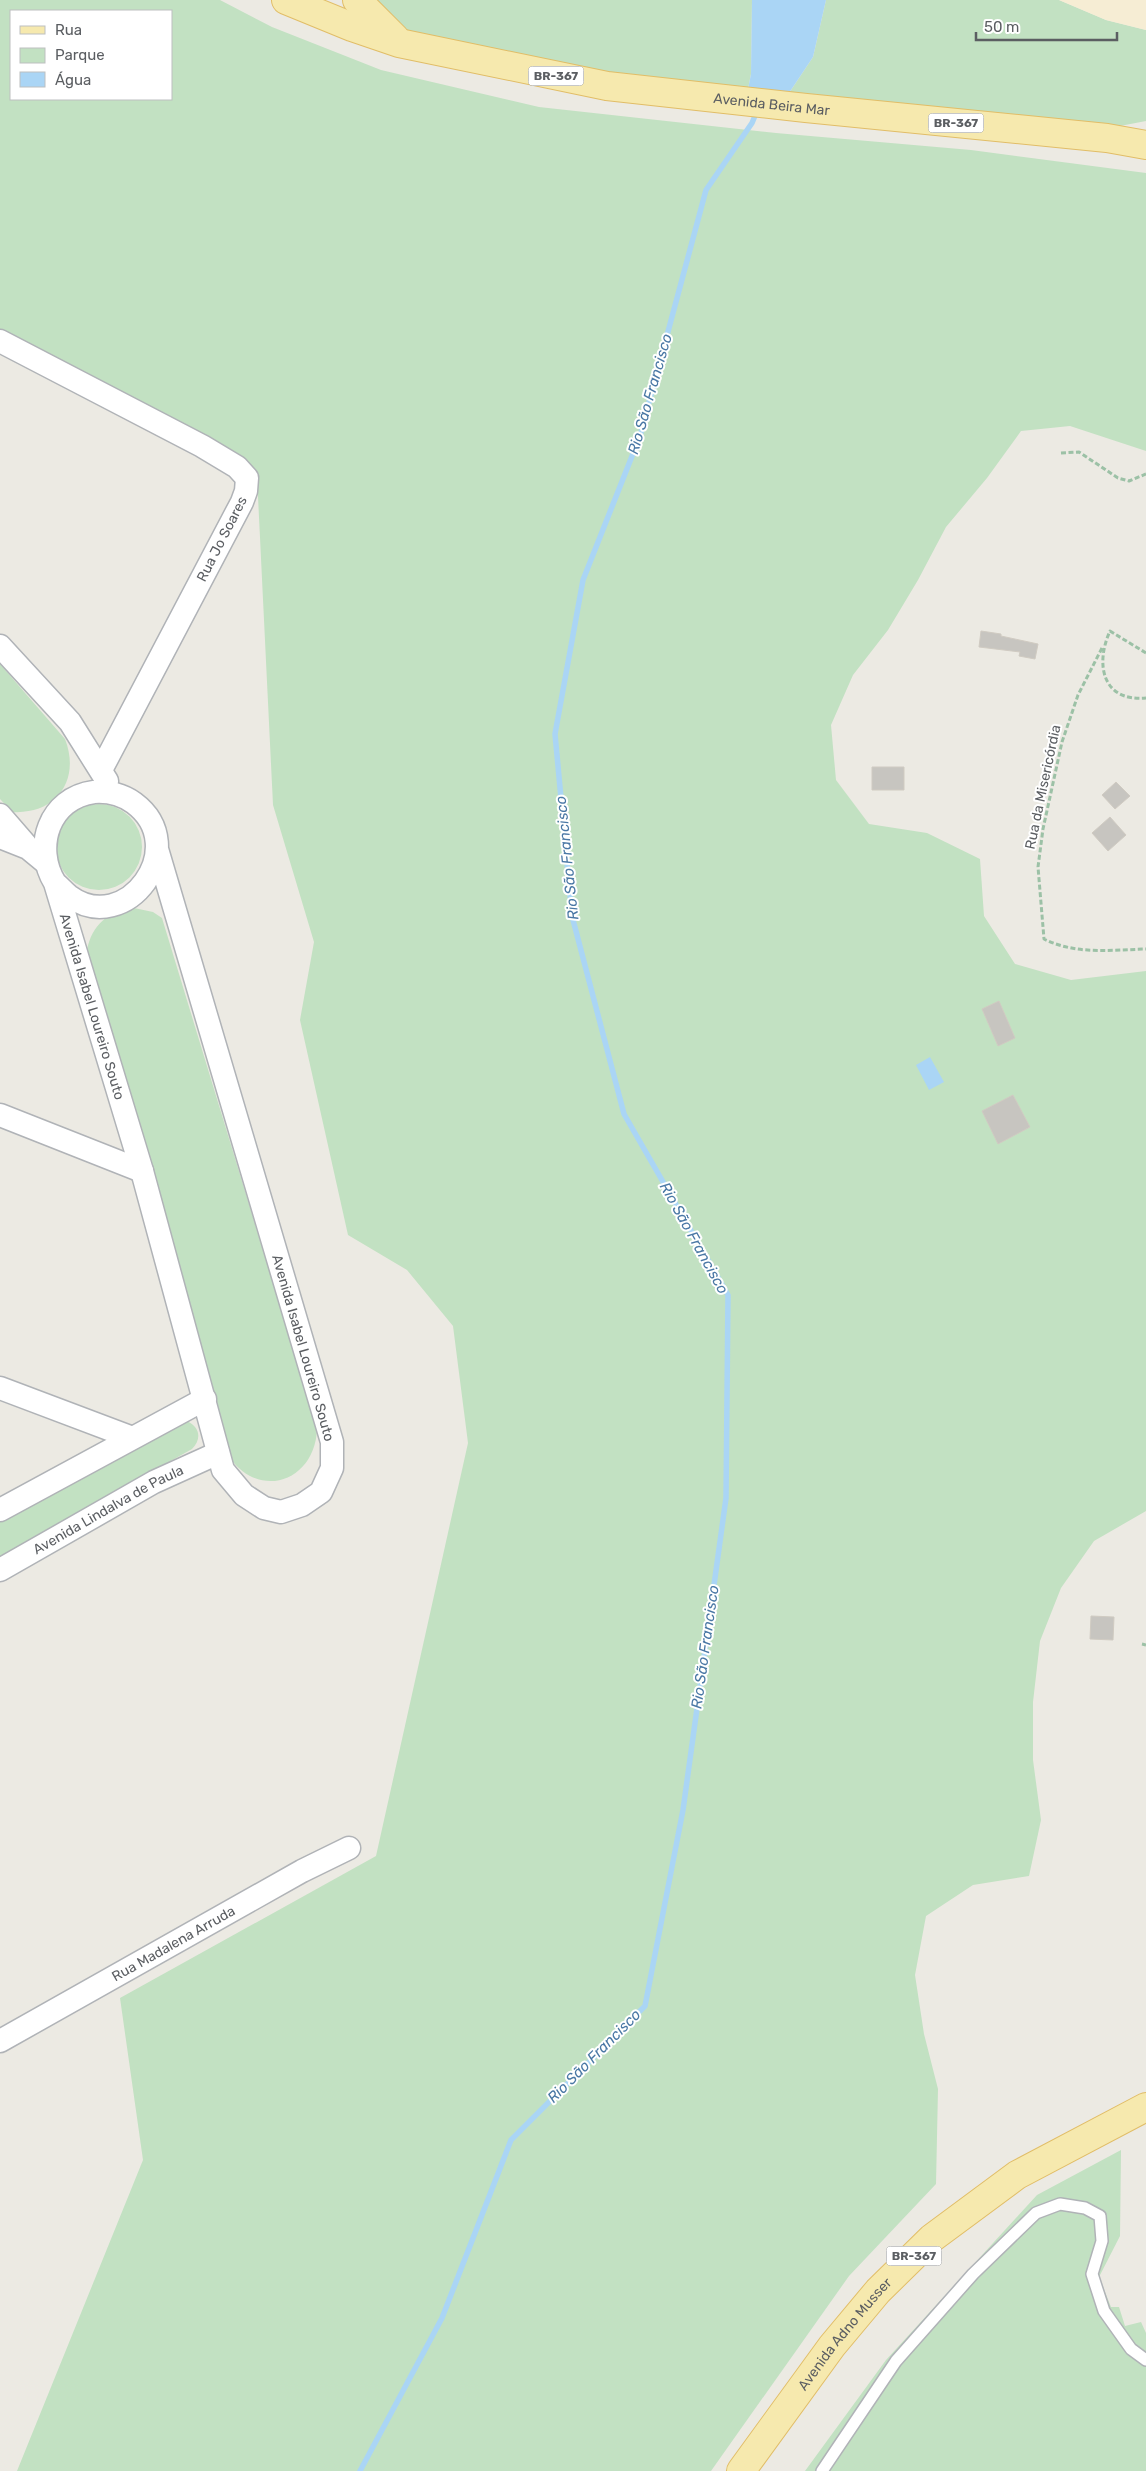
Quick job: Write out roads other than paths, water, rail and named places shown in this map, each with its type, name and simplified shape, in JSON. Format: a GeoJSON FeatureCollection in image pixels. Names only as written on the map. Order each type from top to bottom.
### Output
{"type":"FeatureCollection","features":[{"type":"Feature","properties":{"kind":"main road","name":"Avenida Beira Mar"},"geometry":{"type":"LineString","coordinates":[[286,0],[352,27],[399,43],[607,86],[1106,138],[1146,145]]}},
{"type":"Feature","properties":{"kind":"main road"},"geometry":{"type":"LineString","coordinates":[[357,0],[399,43]]}},
{"type":"Feature","properties":{"kind":"main road","name":"BR-367"},"geometry":{"type":"LineString","coordinates":[[1106,138],[1146,130]]}},
{"type":"Feature","properties":{"kind":"main road","name":"Avenida Adno Musser"},"geometry":{"type":"LineString","coordinates":[[741,2471],[832,2346],[878,2291],[932,2238],[1017,2175],[1146,2107]]}},
{"type":"Feature","properties":{"kind":"street","name":"Rua Jo Soares"},"geometry":{"type":"LineString","coordinates":[[0,341],[202,446],[237,466],[247,478],[246,491],[242,502],[101,770]]}},
{"type":"Feature","properties":{"kind":"street"},"geometry":{"type":"LineString","coordinates":[[0,646],[70,722],[101,770],[113,793]]}},
{"type":"Feature","properties":{"kind":"street","name":"Avenida Isabel Loureiro Souto"},"geometry":{"type":"LineString","coordinates":[[94,792],[113,793],[128,799],[140,808],[152,827],[157,849],[332,1442],[332,1468],[321,1492],[302,1505],[281,1512],[264,1508],[244,1496],[223,1470],[142,1171],[55,883],[45,862],[44,843],[50,824],[60,809],[76,798],[94,792]]}},
{"type":"Feature","properties":{"kind":"street"},"geometry":{"type":"LineString","coordinates":[[0,816],[28,848],[45,862]]}},
{"type":"Feature","properties":{"kind":"street"},"geometry":{"type":"LineString","coordinates":[[0,837],[28,848]]}},
{"type":"Feature","properties":{"kind":"street","name":"Avenida Isabel Loureiro Souto"},"geometry":{"type":"LineString","coordinates":[[55,883],[70,897],[88,905],[108,906],[128,899],[143,887],[154,869],[157,849]]}},
{"type":"Feature","properties":{"kind":"street"},"geometry":{"type":"LineString","coordinates":[[0,1115],[142,1171]]}},
{"type":"Feature","properties":{"kind":"street"},"geometry":{"type":"LineString","coordinates":[[0,1388],[130,1437]]}},
{"type":"Feature","properties":{"kind":"street"},"geometry":{"type":"LineString","coordinates":[[0,1510],[130,1437],[205,1398]]}},
{"type":"Feature","properties":{"kind":"street","name":"Avenida Lindalva de Paula"},"geometry":{"type":"LineString","coordinates":[[0,1570],[154,1482],[218,1453]]}},
{"type":"Feature","properties":{"kind":"street","name":"Rua Madalena Arruda"},"geometry":{"type":"LineString","coordinates":[[0,2041],[302,1871],[348,1848]]}},
{"type":"Feature","properties":{"kind":"lane"},"geometry":{"type":"LineString","coordinates":[[822,2471],[896,2361],[960,2288],[1036,2213],[1060,2204],[1086,2208],[1100,2216],[1102,2241],[1092,2274],[1104,2311],[1131,2349],[1146,2360]]}},
{"type":"Feature","properties":{"kind":"water"},"geometry":{"type":"Polygon","coordinates":[[[752,0],[826,0],[813,57],[789,93],[747,94],[751,74],[752,0]]]}},
{"type":"Feature","properties":{"kind":"water"},"geometry":{"type":"Polygon","coordinates":[[[930,1057],[944,1082],[929,1090],[916,1065],[930,1057]]]}},
{"type":"Feature","properties":{"kind":"waterway","name":"Rio São Francisco"},"geometry":{"type":"LineString","coordinates":[[360,2471],[442,2318],[511,2140],[645,2006],[683,1810],[726,1498],[728,1295],[624,1114],[572,916],[555,734],[583,580],[640,436],[706,190],[752,123],[757,111]]}}]}
